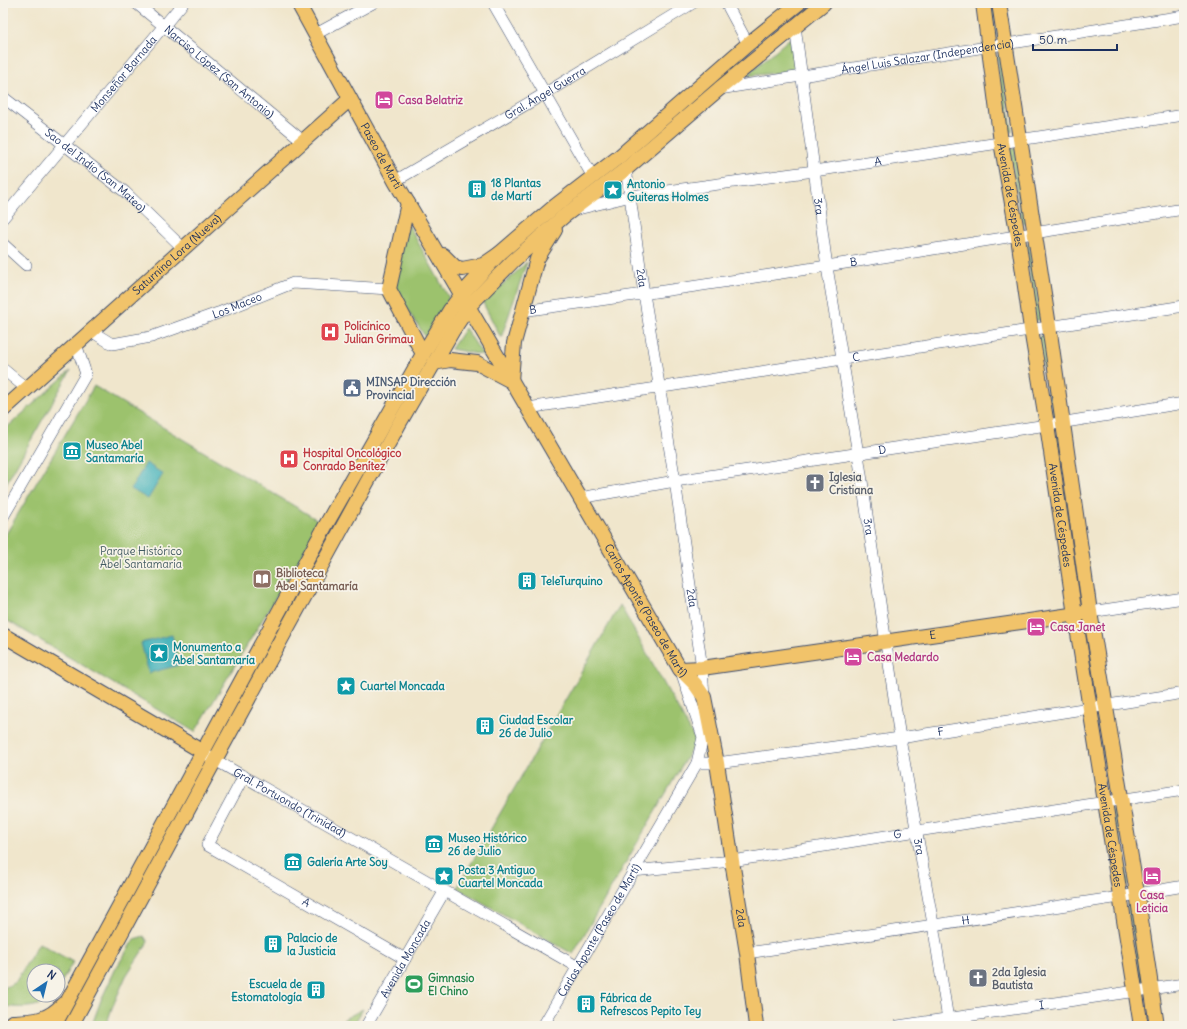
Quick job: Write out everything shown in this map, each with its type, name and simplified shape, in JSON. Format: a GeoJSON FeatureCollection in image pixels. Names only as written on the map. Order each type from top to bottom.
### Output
{"type":"FeatureCollection","features":[{"type":"Feature","properties":{"kind":"main road","name":"Paseo de Martí"},"geometry":{"type":"LineString","coordinates":[[298,3],[395,181],[469,306]]}},
{"type":"Feature","properties":{"kind":"main road"},"geometry":{"type":"LineString","coordinates":[[435,248],[455,267],[462,269],[483,265],[500,254],[620,156],[748,44],[799,3]]}},
{"type":"Feature","properties":{"kind":"main road"},"geometry":{"type":"LineString","coordinates":[[54,1026],[453,330],[469,306],[513,261],[567,214],[626,169],[719,89],[824,3]]}},
{"type":"Feature","properties":{"kind":"main road","name":"Avenida de Céspedes"},"geometry":{"type":"LineString","coordinates":[[983,3],[1001,142],[1018,237],[1075,615],[1141,1026]]}},
{"type":"Feature","properties":{"kind":"main road","name":"Avenida de Céspedes"},"geometry":{"type":"LineString","coordinates":[[999,3],[1004,44],[1049,326],[1090,612],[1137,893],[1157,1026]]}},
{"type":"Feature","properties":{"kind":"main road","name":"Saturnino Lora (Nueva)"},"geometry":{"type":"LineString","coordinates":[[3,410],[350,98]]}},
{"type":"Feature","properties":{"kind":"main road"},"geometry":{"type":"LineString","coordinates":[[408,203],[389,289],[423,354]]}},
{"type":"Feature","properties":{"kind":"main road"},"geometry":{"type":"LineString","coordinates":[[434,363],[450,360],[477,363],[511,381],[514,343],[537,259],[567,214]]}},
{"type":"Feature","properties":{"kind":"main road"},"geometry":{"type":"LineString","coordinates":[[71,1026],[146,888],[208,756],[327,523],[423,354],[450,310],[462,294],[500,254]]}},
{"type":"Feature","properties":{"kind":"main road","name":"Carlos Aponte (Paseo de Martí)"},"geometry":{"type":"LineString","coordinates":[[469,306],[511,381],[680,668]]}},
{"type":"Feature","properties":{"kind":"main road","name":"E"},"geometry":{"type":"LineString","coordinates":[[680,668],[702,668],[1090,612]]}},
{"type":"Feature","properties":{"kind":"main road","name":"Gral. Portuondo (Trinidad)"},"geometry":{"type":"LineString","coordinates":[[3,635],[208,756]]}},
{"type":"Feature","properties":{"kind":"main road"},"geometry":{"type":"LineString","coordinates":[[680,668],[695,684],[704,697]]}},
{"type":"Feature","properties":{"kind":"main road","name":"2da"},"geometry":{"type":"LineString","coordinates":[[704,697],[717,763],[747,953],[756,1026]]}},
{"type":"Feature","properties":{"kind":"main road"},"geometry":{"type":"LineString","coordinates":[[81,1026],[86,997]]}},
{"type":"Feature","properties":{"kind":"main road"},"geometry":{"type":"LineString","coordinates":[[12,1022],[35,1021],[54,1013],[69,998]]}},
{"type":"Feature","properties":{"kind":"street","name":"Narciso López (San Antonio)"},"geometry":{"type":"LineString","coordinates":[[136,3],[302,141]]}},
{"type":"Feature","properties":{"kind":"street","name":"Monseñor Barnada"},"geometry":{"type":"LineString","coordinates":[[3,218],[163,25],[183,3]]}},
{"type":"Feature","properties":{"kind":"street"},"geometry":{"type":"LineString","coordinates":[[316,34],[373,3]]}},
{"type":"Feature","properties":{"kind":"street"},"geometry":{"type":"LineString","coordinates":[[493,3],[593,177]]}},
{"type":"Feature","properties":{"kind":"street","name":"Gral. Ángel Guerra"},"geometry":{"type":"LineString","coordinates":[[395,181],[544,94],[693,3]]}},
{"type":"Feature","properties":{"kind":"street"},"geometry":{"type":"LineString","coordinates":[[726,3],[748,44]]}},
{"type":"Feature","properties":{"kind":"street","name":"Ángel Luis Salazar (Independencia)"},"geometry":{"type":"LineString","coordinates":[[719,89],[1184,16]]}},
{"type":"Feature","properties":{"kind":"street","name":"3ra"},"geometry":{"type":"LineString","coordinates":[[795,26],[827,267],[858,454],[900,738],[933,924],[948,1022]]}},
{"type":"Feature","properties":{"kind":"street","name":"Sao del Indio (San Mateo)"},"geometry":{"type":"LineString","coordinates":[[3,97],[125,192],[183,248]]}},
{"type":"Feature","properties":{"kind":"street","name":"A"},"geometry":{"type":"LineString","coordinates":[[567,214],[631,196],[814,171],[1184,115]]}},
{"type":"Feature","properties":{"kind":"street","name":"2da"},"geometry":{"type":"LineString","coordinates":[[626,169],[644,294],[675,481],[702,668],[704,697]]}},
{"type":"Feature","properties":{"kind":"street","name":"B"},"geometry":{"type":"LineString","coordinates":[[522,311],[827,267],[1184,209]]}},
{"type":"Feature","properties":{"kind":"street"},"geometry":{"type":"LineString","coordinates":[[3,244],[26,264]]}},
{"type":"Feature","properties":{"kind":"street","name":"Los Maceo"},"geometry":{"type":"LineString","coordinates":[[91,331],[112,344],[151,337],[218,314],[293,283],[389,289]]}},
{"type":"Feature","properties":{"kind":"street","name":"C"},"geometry":{"type":"LineString","coordinates":[[528,408],[659,389],[1049,326],[1184,306]]}},
{"type":"Feature","properties":{"kind":"street"},"geometry":{"type":"LineString","coordinates":[[3,517],[86,374],[76,344]]}},
{"type":"Feature","properties":{"kind":"street"},"geometry":{"type":"LineString","coordinates":[[3,368],[27,389]]}},
{"type":"Feature","properties":{"kind":"street","name":"D"},"geometry":{"type":"LineString","coordinates":[[580,498],[675,481],[1184,403]]}},
{"type":"Feature","properties":{"kind":"street","name":"E"},"geometry":{"type":"LineString","coordinates":[[1090,612],[1184,598]]}},
{"type":"Feature","properties":{"kind":"street","name":"Carlos Aponte (Paseo de Martí)"},"geometry":{"type":"LineString","coordinates":[[543,1026],[697,763],[703,737],[680,668]]}},
{"type":"Feature","properties":{"kind":"street","name":"F"},"geometry":{"type":"LineString","coordinates":[[697,763],[717,763],[900,738],[1184,693]]}},
{"type":"Feature","properties":{"kind":"street","name":"Gral. Portuondo (Trinidad)"},"geometry":{"type":"LineString","coordinates":[[208,756],[444,892],[578,967]]}},
{"type":"Feature","properties":{"kind":"street","name":"A"},"geometry":{"type":"LineString","coordinates":[[244,776],[207,845],[405,959]]}},
{"type":"Feature","properties":{"kind":"street","name":"G"},"geometry":{"type":"LineString","coordinates":[[633,871],[732,861],[1184,790]]}},
{"type":"Feature","properties":{"kind":"street","name":"H"},"geometry":{"type":"LineString","coordinates":[[747,953],[1184,886]]}},
{"type":"Feature","properties":{"kind":"street","name":"Avenida Moncada"},"geometry":{"type":"LineString","coordinates":[[366,1026],[444,892]]}},
{"type":"Feature","properties":{"kind":"street","name":"I"},"geometry":{"type":"LineString","coordinates":[[898,1026],[948,1022],[1184,984]]}},
{"type":"Feature","properties":{"kind":"green space"},"geometry":{"type":"Polygon","coordinates":[[[986,3],[995,3],[997,37],[993,37],[986,3]]]}},
{"type":"Feature","properties":{"kind":"green space"},"geometry":{"type":"Polygon","coordinates":[[[790,38],[796,71],[746,76],[790,38]]]}},
{"type":"Feature","properties":{"kind":"green space"},"geometry":{"type":"Polygon","coordinates":[[[999,55],[1012,131],[1010,132],[1005,130],[997,56],[999,55]]]}},
{"type":"Feature","properties":{"kind":"green space"},"geometry":{"type":"Polygon","coordinates":[[[1015,148],[1027,223],[1022,224],[1010,151],[1011,149],[1015,148]]]}},
{"type":"Feature","properties":{"kind":"green space"},"geometry":{"type":"Polygon","coordinates":[[[408,224],[449,298],[426,338],[392,285],[408,224]]]}},
{"type":"Feature","properties":{"kind":"green space"},"geometry":{"type":"Polygon","coordinates":[[[1029,244],[1041,319],[1036,321],[1026,245],[1029,244]]]}},
{"type":"Feature","properties":{"kind":"green space"},"geometry":{"type":"Polygon","coordinates":[[[527,262],[501,338],[483,303],[527,262]]]}},
{"type":"Feature","properties":{"kind":"green space"},"geometry":{"type":"Polygon","coordinates":[[[465,328],[483,355],[451,349],[465,328]]]}},
{"type":"Feature","properties":{"kind":"green space"},"geometry":{"type":"Polygon","coordinates":[[[1044,335],[1056,415],[1052,415],[1038,338],[1044,335]]]}},
{"type":"Feature","properties":{"kind":"green space"},"geometry":{"type":"Polygon","coordinates":[[[71,370],[3,489],[3,431],[71,370]]]}},
{"type":"Feature","properties":{"kind":"green space","name":"Parque Histórico Abel Santamaría"},"geometry":{"type":"Polygon","coordinates":[[[94,386],[321,522],[195,732],[3,618],[3,539],[94,386]]]}},
{"type":"Feature","properties":{"kind":"green space"},"geometry":{"type":"Polygon","coordinates":[[[1055,436],[1060,436],[1083,603],[1080,604],[1055,436]]]}},
{"type":"Feature","properties":{"kind":"green space"},"geometry":{"type":"Polygon","coordinates":[[[620,605],[696,741],[573,954],[457,888],[620,605]]]}},
{"type":"Feature","properties":{"kind":"green space"},"geometry":{"type":"Polygon","coordinates":[[[1085,620],[1098,695],[1094,697],[1082,621],[1085,620]]]}},
{"type":"Feature","properties":{"kind":"green space"},"geometry":{"type":"Polygon","coordinates":[[[1102,715],[1113,792],[1109,792],[1097,716],[1102,715]]]}},
{"type":"Feature","properties":{"kind":"green space"},"geometry":{"type":"Polygon","coordinates":[[[1116,809],[1129,885],[1124,886],[1111,811],[1116,809]]]}},
{"type":"Feature","properties":{"kind":"green space"},"geometry":{"type":"Polygon","coordinates":[[[1127,905],[1133,905],[1144,981],[1141,982],[1127,905]]]}},
{"type":"Feature","properties":{"kind":"green space"},"geometry":{"type":"Polygon","coordinates":[[[144,936],[148,942],[126,976],[106,1026],[94,1026],[93,1022],[101,1000],[115,970],[134,939],[144,936]]]}},
{"type":"Feature","properties":{"kind":"green space"},"geometry":{"type":"Polygon","coordinates":[[[39,943],[73,962],[66,974],[66,963],[27,963],[39,943]]]}},
{"type":"Feature","properties":{"kind":"green space"},"geometry":{"type":"Polygon","coordinates":[[[26,965],[26,1003],[42,1003],[30,1007],[3,1006],[3,988],[15,983],[26,965]]]}},
{"type":"Feature","properties":{"kind":"green space"},"geometry":{"type":"Polygon","coordinates":[[[363,1009],[353,1026],[339,1026],[344,1019],[363,1009]]]}},
{"type":"Feature","properties":{"kind":"water"},"geometry":{"type":"Polygon","coordinates":[[[146,463],[163,474],[148,499],[131,489],[146,463]]]}},
{"type":"Feature","properties":{"kind":"water"},"geometry":{"type":"Polygon","coordinates":[[[172,635],[179,665],[149,673],[141,643],[172,635]]]}},
{"type":"Feature","properties":{"kind":"place","name":"Casa Belatriz"},"geometry":{"type":"Point","coordinates":[384,100]}},
{"type":"Feature","properties":{"kind":"place","name":"18 Plantas de Martí"},"geometry":{"type":"Point","coordinates":[477,189]}},
{"type":"Feature","properties":{"kind":"place","name":"Antonio Guiteras Holmes"},"geometry":{"type":"Point","coordinates":[613,190]}},
{"type":"Feature","properties":{"kind":"place","name":"Policínico Julian Grimau"},"geometry":{"type":"Point","coordinates":[330,332]}},
{"type":"Feature","properties":{"kind":"place","name":"MINSAP Dirección Provincial"},"geometry":{"type":"Point","coordinates":[352,388]}},
{"type":"Feature","properties":{"kind":"place","name":"Museo Abel Santamaría"},"geometry":{"type":"Point","coordinates":[72,451]}},
{"type":"Feature","properties":{"kind":"place","name":"Hospital Oncológico Conrado Benítez"},"geometry":{"type":"Point","coordinates":[289,459]}},
{"type":"Feature","properties":{"kind":"place","name":"Iglesia Cristiana"},"geometry":{"type":"Point","coordinates":[815,483]}},
{"type":"Feature","properties":{"kind":"place","name":"Biblioteca Abel Santamaría"},"geometry":{"type":"Point","coordinates":[262,579]}},
{"type":"Feature","properties":{"kind":"place","name":"TeleTurquino"},"geometry":{"type":"Point","coordinates":[527,581]}},
{"type":"Feature","properties":{"kind":"place","name":"Casa Janet"},"geometry":{"type":"Point","coordinates":[1036,627]}},
{"type":"Feature","properties":{"kind":"place","name":"Monumento a Abel Santamaría"},"geometry":{"type":"Point","coordinates":[159,653]}},
{"type":"Feature","properties":{"kind":"place","name":"Casa Medardo"},"geometry":{"type":"Point","coordinates":[853,657]}},
{"type":"Feature","properties":{"kind":"place","name":"Cuartel Moncada"},"geometry":{"type":"Point","coordinates":[346,686]}},
{"type":"Feature","properties":{"kind":"place","name":"Ciudad Escolar 26 de Julio"},"geometry":{"type":"Point","coordinates":[485,726]}},
{"type":"Feature","properties":{"kind":"place","name":"Museo Histórico 26 de Julio"},"geometry":{"type":"Point","coordinates":[434,844]}},
{"type":"Feature","properties":{"kind":"place","name":"Galería Arte Soy"},"geometry":{"type":"Point","coordinates":[293,862]}},
{"type":"Feature","properties":{"kind":"place","name":"Posta 3 Antiguo Cuartel Moncada"},"geometry":{"type":"Point","coordinates":[444,876]}},
{"type":"Feature","properties":{"kind":"place","name":"Casa Leticia"},"geometry":{"type":"Point","coordinates":[1152,876]}},
{"type":"Feature","properties":{"kind":"place","name":"Palacio de la Justicia"},"geometry":{"type":"Point","coordinates":[273,944]}},
{"type":"Feature","properties":{"kind":"place","name":"2da Iglesia Bautista"},"geometry":{"type":"Point","coordinates":[978,978]}},
{"type":"Feature","properties":{"kind":"place","name":"Gimnasio El Chino"},"geometry":{"type":"Point","coordinates":[414,984]}},
{"type":"Feature","properties":{"kind":"place","name":"Escuela de Estomatología"},"geometry":{"type":"Point","coordinates":[316,990]}},
{"type":"Feature","properties":{"kind":"place","name":"Fábrica de Refrescos Pepito Tey"},"geometry":{"type":"Point","coordinates":[586,1004]}}]}
